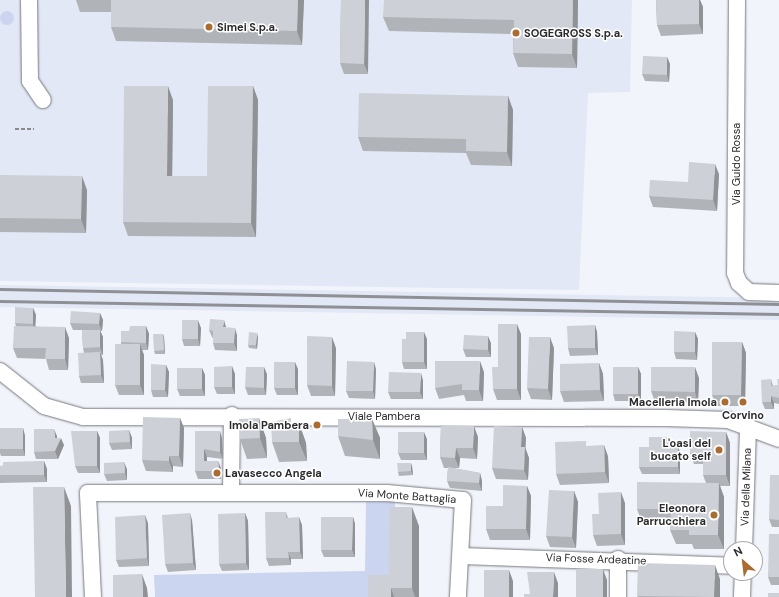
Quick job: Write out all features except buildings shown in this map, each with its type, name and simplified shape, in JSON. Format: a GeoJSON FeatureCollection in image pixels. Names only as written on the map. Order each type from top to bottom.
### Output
{"type":"FeatureCollection","features":[{"type":"Feature","properties":{"kind":"street"},"geometry":{"type":"LineString","coordinates":[[29,0],[30,81],[43,100]]}},
{"type":"Feature","properties":{"kind":"street","name":"Via Guido Rossa"},"geometry":{"type":"LineString","coordinates":[[737,0],[735,273],[739,283],[749,292],[779,293]]}},
{"type":"Feature","properties":{"kind":"street","name":"Viale Pambera"},"geometry":{"type":"LineString","coordinates":[[0,371],[26,395],[63,414],[666,418],[728,420],[748,426],[779,439]]}},
{"type":"Feature","properties":{"kind":"street"},"geometry":{"type":"LineString","coordinates":[[231,493],[232,415]]}},
{"type":"Feature","properties":{"kind":"street","name":"Via della Milana"},"geometry":{"type":"LineString","coordinates":[[744,541],[748,426]]}},
{"type":"Feature","properties":{"kind":"street","name":"Via Monte Battaglia"},"geometry":{"type":"LineString","coordinates":[[93,597],[88,493],[387,492],[463,500],[462,556],[458,597]]}},
{"type":"Feature","properties":{"kind":"street","name":"Via Fosse Ardeatine"},"geometry":{"type":"LineString","coordinates":[[462,556],[618,559],[723,566]]}},
{"type":"Feature","properties":{"kind":"street"},"geometry":{"type":"LineString","coordinates":[[618,559],[618,597]]}},
{"type":"Feature","properties":{"kind":"street"},"geometry":{"type":"LineString","coordinates":[[742,597],[743,581]]}},
{"type":"Feature","properties":{"kind":"path"},"geometry":{"type":"LineString","coordinates":[[15,129],[34,129]]}},
{"type":"Feature","properties":{"kind":"shaded area"},"geometry":{"type":"Polygon","coordinates":[[[0,0],[632,0],[630,92],[588,93],[579,290],[0,281],[0,0]]]}},
{"type":"Feature","properties":{"kind":"shaded area"},"geometry":{"type":"Polygon","coordinates":[[[7,11],[12,13],[14,18],[12,23],[7,25],[2,23],[0,18],[2,13],[7,11]]]}},
{"type":"Feature","properties":{"kind":"shaded area"},"geometry":{"type":"Polygon","coordinates":[[[0,285],[779,298],[779,320],[0,307],[0,285]]]}},
{"type":"Feature","properties":{"kind":"shaded area"},"geometry":{"type":"Polygon","coordinates":[[[366,502],[395,502],[394,590],[372,597],[155,597],[154,575],[365,571],[366,502]]]}},
{"type":"Feature","properties":{"kind":"railway"},"geometry":{"type":"LineString","coordinates":[[0,289],[779,304]]}},
{"type":"Feature","properties":{"kind":"railway"},"geometry":{"type":"LineString","coordinates":[[0,301],[779,314]]}},
{"type":"Feature","properties":{"kind":"place","name":"Simei S.p.a."},"geometry":{"type":"Point","coordinates":[209,27]}},
{"type":"Feature","properties":{"kind":"place","name":"SOGEGROSS S.p.a."},"geometry":{"type":"Point","coordinates":[516,33]}},
{"type":"Feature","properties":{"kind":"place","name":"Macelleria Imola"},"geometry":{"type":"Point","coordinates":[725,402]}},
{"type":"Feature","properties":{"kind":"place","name":"Corvino"},"geometry":{"type":"Point","coordinates":[743,402]}},
{"type":"Feature","properties":{"kind":"place","name":"Imola Pambera"},"geometry":{"type":"Point","coordinates":[317,425]}},
{"type":"Feature","properties":{"kind":"place","name":"L'oasi del bucato self"},"geometry":{"type":"Point","coordinates":[719,450]}},
{"type":"Feature","properties":{"kind":"place","name":"Lavasecco Angela"},"geometry":{"type":"Point","coordinates":[217,473]}},
{"type":"Feature","properties":{"kind":"place","name":"Eleonora Parrucchiera"},"geometry":{"type":"Point","coordinates":[714,515]}}]}
